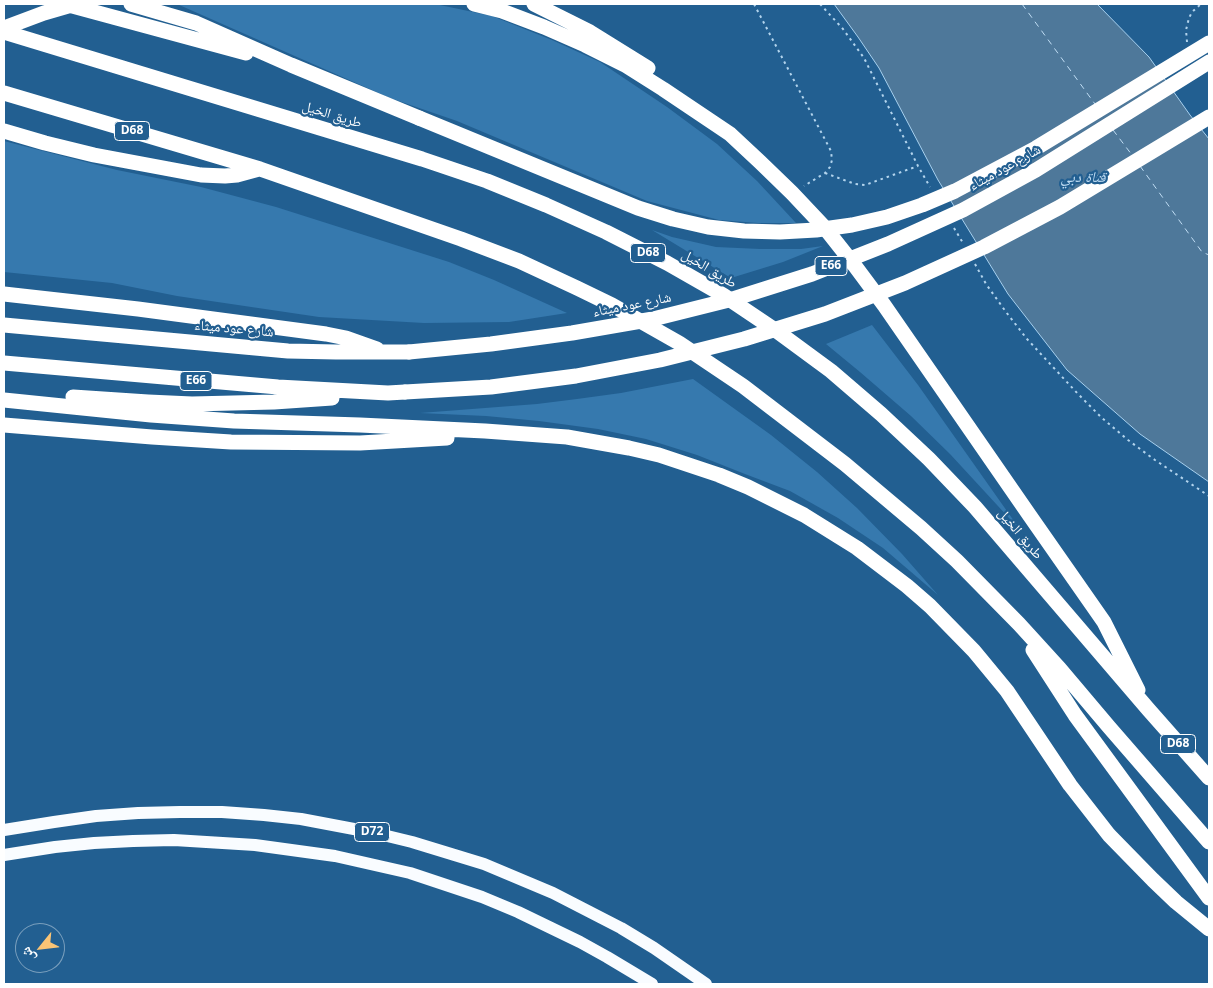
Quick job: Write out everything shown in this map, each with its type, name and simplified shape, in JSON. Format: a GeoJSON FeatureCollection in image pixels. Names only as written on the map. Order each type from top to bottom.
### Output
{"type":"FeatureCollection","features":[{"type":"Feature","properties":{"kind":"highway"},"geometry":{"type":"LineString","coordinates":[[65,4],[291,65]]}},
{"type":"Feature","properties":{"kind":"highway"},"geometry":{"type":"LineString","coordinates":[[4,28],[44,13],[76,4]]}},
{"type":"Feature","properties":{"kind":"highway"},"geometry":{"type":"LineString","coordinates":[[131,4],[196,22],[291,65],[638,208],[672,219],[708,227],[744,231],[780,232],[852,225],[887,217],[922,205],[955,191],[1036,148],[1209,43]]}},
{"type":"Feature","properties":{"kind":"highway"},"geometry":{"type":"LineString","coordinates":[[474,4],[544,27],[585,44],[625,65],[730,134]]}},
{"type":"Feature","properties":{"kind":"highway"},"geometry":{"type":"LineString","coordinates":[[534,4],[598,37],[699,102],[825,228],[884,304],[1104,622],[1148,710]]}},
{"type":"Feature","properties":{"kind":"highway","name":"طريق الخيل"},"geometry":{"type":"LineString","coordinates":[[4,32],[422,159],[487,181],[606,232],[667,263],[723,295],[831,371],[929,459],[975,507],[1148,710],[1209,778]]}},
{"type":"Feature","properties":{"kind":"highway","name":"شارع عود ميثاء"},"geometry":{"type":"LineString","coordinates":[[4,325],[288,351],[409,352],[491,344],[653,319],[733,299],[812,274],[888,244],[963,210],[1036,170],[1209,62]]}},
{"type":"Feature","properties":{"kind":"highway","name":"D68"},"geometry":{"type":"LineString","coordinates":[[4,93],[260,169],[461,239],[519,261],[612,305],[663,333],[744,386],[845,464],[921,528],[1019,624],[1209,842]]}},
{"type":"Feature","properties":{"kind":"highway","name":"E66"},"geometry":{"type":"LineString","coordinates":[[4,363],[278,387],[388,393],[491,387],[576,376],[660,360],[744,339],[825,314],[906,283],[984,248],[1060,208],[1209,117]]}},
{"type":"Feature","properties":{"kind":"highway"},"geometry":{"type":"LineString","coordinates":[[4,131],[78,151],[196,174],[225,176],[243,174],[260,169]]}},
{"type":"Feature","properties":{"kind":"highway"},"geometry":{"type":"LineString","coordinates":[[4,294],[138,309],[326,334],[366,344],[386,352]]}},
{"type":"Feature","properties":{"kind":"highway"},"geometry":{"type":"LineString","coordinates":[[4,394],[199,404],[290,401],[388,393]]}},
{"type":"Feature","properties":{"kind":"highway"},"geometry":{"type":"LineString","coordinates":[[4,400],[151,415],[234,421],[544,435],[598,442],[659,455],[719,475],[776,500],[831,530],[857,548],[907,586],[953,628],[991,671],[1022,711],[1070,786],[1109,835],[1176,902],[1209,929]]}},
{"type":"Feature","properties":{"kind":"highway"},"geometry":{"type":"LineString","coordinates":[[4,426],[231,442],[360,443],[456,437],[485,431]]}},
{"type":"Feature","properties":{"kind":"highway"},"geometry":{"type":"LineString","coordinates":[[1019,624],[1037,656],[1080,722],[1209,898]]}},
{"type":"Feature","properties":{"kind":"main road","name":"D72"},"geometry":{"type":"LineString","coordinates":[[4,830],[96,816],[138,813],[222,812],[301,819],[375,833],[421,844],[484,864],[553,893],[621,928],[706,984]]}},
{"type":"Feature","properties":{"kind":"main road","name":"D72"},"geometry":{"type":"LineString","coordinates":[[4,855],[94,843],[174,840],[255,845],[335,856],[410,873],[482,897],[567,935],[652,984]]}},
{"type":"Feature","properties":{"kind":"path"},"geometry":{"type":"LineString","coordinates":[[754,4],[831,151],[832,160],[830,167],[824,173],[792,193]]}},
{"type":"Feature","properties":{"kind":"path"},"geometry":{"type":"LineString","coordinates":[[820,4],[843,29],[864,58],[918,166],[933,191]]}},
{"type":"Feature","properties":{"kind":"path"},"geometry":{"type":"LineString","coordinates":[[824,173],[856,184],[865,185],[918,166]]}},
{"type":"Feature","properties":{"kind":"path"},"geometry":{"type":"LineString","coordinates":[[952,225],[967,250]]}},
{"type":"Feature","properties":{"kind":"path"},"geometry":{"type":"LineString","coordinates":[[972,259],[986,284],[1026,338],[1102,418],[1155,460],[1209,496]]}},
{"type":"Feature","properties":{"kind":"shaded area"},"geometry":{"type":"Polygon","coordinates":[[[177,4],[435,4],[492,16],[600,62],[667,107],[717,144],[757,181],[796,223],[719,220],[647,201],[457,121],[390,98],[177,4]]]}},
{"type":"Feature","properties":{"kind":"shaded area"},"geometry":{"type":"Polygon","coordinates":[[[4,141],[117,170],[201,187],[276,207],[449,262],[567,313],[509,322],[424,323],[319,317],[177,296],[112,283],[4,272],[4,141]]]}},
{"type":"Feature","properties":{"kind":"shaded area"},"geometry":{"type":"Polygon","coordinates":[[[652,230],[672,237],[716,247],[801,249],[823,246],[783,262],[731,278],[652,230]]]}},
{"type":"Feature","properties":{"kind":"shaded area"},"geometry":{"type":"Polygon","coordinates":[[[872,325],[918,385],[1021,531],[950,454],[911,416],[826,344],[872,325]]]}},
{"type":"Feature","properties":{"kind":"shaded area"},"geometry":{"type":"Polygon","coordinates":[[[693,379],[771,435],[817,472],[857,508],[902,554],[938,595],[883,548],[838,518],[790,491],[697,455],[646,439],[598,429],[486,416],[420,413],[537,404],[621,393],[693,379]]]}},
{"type":"Feature","properties":{"kind":"water","name":"قناة دبي"},"geometry":{"type":"Polygon","coordinates":[[[834,4],[1097,4],[1149,57],[1209,139],[1209,482],[1140,434],[1067,370],[1008,294],[938,180],[879,68],[834,4]]]}},
{"type":"Feature","properties":{"kind":"ferry route"},"geometry":{"type":"LineString","coordinates":[[1022,4],[1095,104]]}},
{"type":"Feature","properties":{"kind":"ferry route"},"geometry":{"type":"LineString","coordinates":[[1113,130],[1132,155]]}},
{"type":"Feature","properties":{"kind":"ferry route"},"geometry":{"type":"LineString","coordinates":[[1140,166],[1202,252],[1209,255]]}}]}
